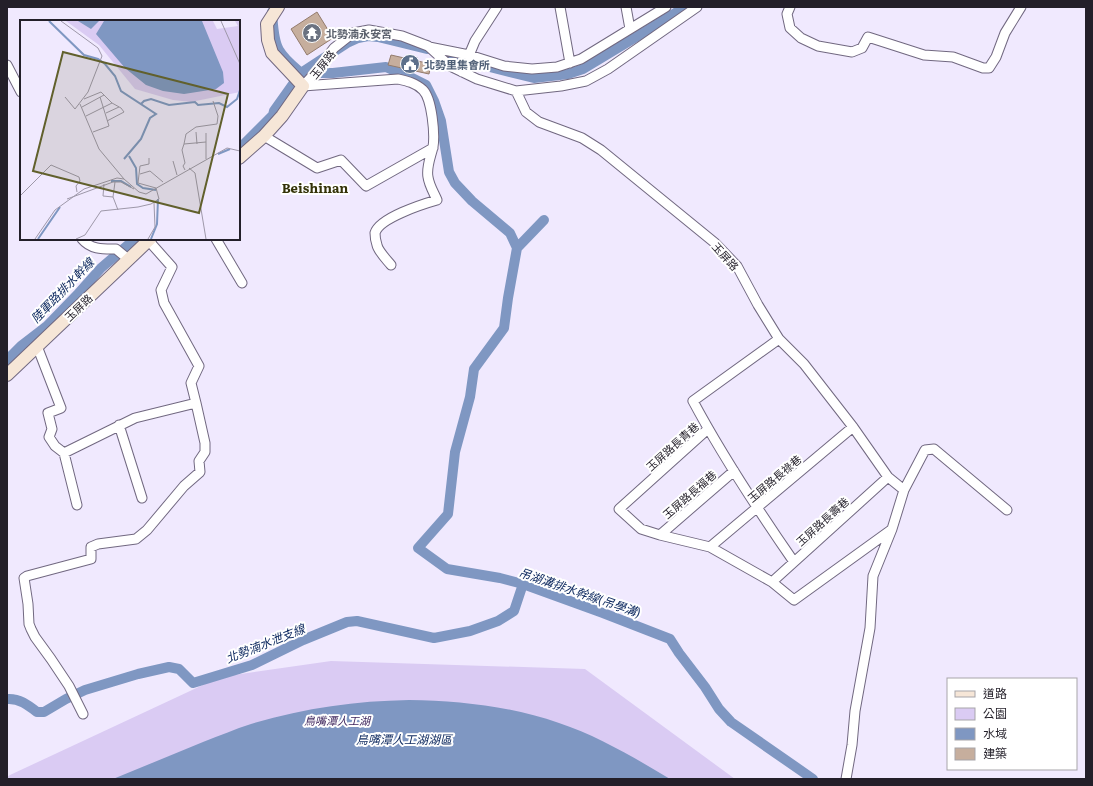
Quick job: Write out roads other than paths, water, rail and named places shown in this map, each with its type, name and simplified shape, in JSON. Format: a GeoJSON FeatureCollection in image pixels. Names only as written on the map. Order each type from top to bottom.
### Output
{"type":"FeatureCollection","features":[{"type":"Feature","properties":{"kind":"street","name":"玉屏路"},"geometry":{"type":"LineString","coordinates":[[278,7],[267,24],[268,40],[272,53],[293,76],[307,82]]}},
{"type":"Feature","properties":{"kind":"street"},"geometry":{"type":"LineString","coordinates":[[462,72],[475,41],[497,7]]}},
{"type":"Feature","properties":{"kind":"street"},"geometry":{"type":"LineString","coordinates":[[560,7],[570,63]]}},
{"type":"Feature","properties":{"kind":"street"},"geometry":{"type":"LineString","coordinates":[[626,7],[630,29]]}},
{"type":"Feature","properties":{"kind":"street"},"geometry":{"type":"LineString","coordinates":[[428,46],[469,55],[504,66],[532,69],[558,67],[581,59],[666,7]]}},
{"type":"Feature","properties":{"kind":"street","name":"玉屏路"},"geometry":{"type":"LineString","coordinates":[[240,157],[264,136],[282,116],[334,48],[353,33],[369,30],[402,36],[428,46],[450,66],[462,72],[477,79],[516,91],[561,86],[586,81],[608,69],[697,7]]}},
{"type":"Feature","properties":{"kind":"street"},"geometry":{"type":"LineString","coordinates":[[790,7],[787,14],[790,28],[801,38],[818,46],[852,52],[862,48],[868,37],[924,56],[953,57],[983,68],[989,68],[996,57],[1005,34],[1021,7]]}},
{"type":"Feature","properties":{"kind":"street"},"geometry":{"type":"LineString","coordinates":[[7,65],[20,90]]}},
{"type":"Feature","properties":{"kind":"street"},"geometry":{"type":"LineString","coordinates":[[307,82],[331,84],[398,79],[412,82],[424,90],[430,105],[434,134],[433,148],[429,158],[427,177],[437,200],[402,212],[380,225],[375,233],[377,246],[391,265]]}},
{"type":"Feature","properties":{"kind":"street","name":"玉屏路"},"geometry":{"type":"LineString","coordinates":[[516,91],[526,112],[539,122],[582,138],[601,150],[715,242],[737,266],[758,305],[779,339],[804,364],[853,427],[888,477],[904,490]]}},
{"type":"Feature","properties":{"kind":"street"},"geometry":{"type":"LineString","coordinates":[[264,136],[318,168],[341,160],[366,186],[433,148]]}},
{"type":"Feature","properties":{"kind":"street"},"geometry":{"type":"LineString","coordinates":[[83,240],[91,247],[116,249],[128,259]]}},
{"type":"Feature","properties":{"kind":"street","name":"玉屏路"},"geometry":{"type":"LineString","coordinates":[[7,375],[149,240]]}},
{"type":"Feature","properties":{"kind":"street"},"geometry":{"type":"LineString","coordinates":[[83,714],[69,686],[31,629],[29,624],[24,578],[91,559],[91,547],[98,544],[136,539],[147,530],[184,486],[200,472],[199,461],[205,452],[205,443],[191,383],[199,366],[164,303],[161,290],[172,267],[149,240]]}},
{"type":"Feature","properties":{"kind":"street"},"geometry":{"type":"LineString","coordinates":[[217,240],[242,283]]}},
{"type":"Feature","properties":{"kind":"street","name":"玉屏路長青巷"},"geometry":{"type":"LineString","coordinates":[[660,535],[641,529],[619,509],[708,429],[693,401],[779,339]]}},
{"type":"Feature","properties":{"kind":"street"},"geometry":{"type":"LineString","coordinates":[[37,346],[61,408],[48,413],[52,429],[49,437],[55,446],[64,454],[77,505]]}},
{"type":"Feature","properties":{"kind":"street"},"geometry":{"type":"LineString","coordinates":[[64,454],[135,418],[196,403]]}},
{"type":"Feature","properties":{"kind":"street"},"geometry":{"type":"LineString","coordinates":[[119,425],[142,498]]}},
{"type":"Feature","properties":{"kind":"street","name":"玉屏路長祿巷"},"geometry":{"type":"LineString","coordinates":[[710,547],[853,427]]}},
{"type":"Feature","properties":{"kind":"street"},"geometry":{"type":"LineString","coordinates":[[708,429],[757,508],[794,562]]}},
{"type":"Feature","properties":{"kind":"street"},"geometry":{"type":"LineString","coordinates":[[846,779],[852,744],[855,711],[870,628],[874,576],[892,529],[904,490],[925,450],[934,449],[1007,510]]}},
{"type":"Feature","properties":{"kind":"street","name":"玉屏路長福巷"},"geometry":{"type":"LineString","coordinates":[[660,535],[734,471]]}},
{"type":"Feature","properties":{"kind":"street","name":"玉屏路長壽巷"},"geometry":{"type":"LineString","coordinates":[[772,582],[888,477]]}},
{"type":"Feature","properties":{"kind":"street"},"geometry":{"type":"LineString","coordinates":[[660,535],[710,547],[772,582],[794,600],[892,529]]}},
{"type":"Feature","properties":{"kind":"water","name":"鳥嘴潭人工湖湖區"},"geometry":{"type":"Polygon","coordinates":[[[409,700],[466,703],[522,712],[541,717],[588,734],[630,755],[670,779],[113,779],[233,730],[271,718],[330,706],[409,700]]]}},
{"type":"Feature","properties":{"kind":"waterway"},"geometry":{"type":"LineString","coordinates":[[444,53],[474,63],[534,78],[568,74],[583,69],[685,7]]}},
{"type":"Feature","properties":{"kind":"waterway","name":"吊湖溝排水幹線(吊學溝)"},"geometry":{"type":"LineString","coordinates":[[272,12],[277,46],[286,59],[301,73],[333,73],[386,67],[426,85],[434,101],[441,121],[449,172],[455,183],[472,201],[510,233],[517,248]]}},
{"type":"Feature","properties":{"kind":"waterway"},"geometry":{"type":"LineString","coordinates":[[240,148],[273,115],[274,111],[301,73],[347,43],[358,38],[368,36],[427,49]]}},
{"type":"Feature","properties":{"kind":"waterway","name":"吊湖溝排水幹線(吊學溝)"},"geometry":{"type":"LineString","coordinates":[[544,220],[517,248],[504,328],[474,369],[470,397],[455,452],[448,514],[418,548],[447,569],[500,578],[523,584],[670,639],[719,709],[731,722],[813,779]]}},
{"type":"Feature","properties":{"kind":"waterway","name":"陸軍路排水幹線"},"geometry":{"type":"LineString","coordinates":[[7,360],[21,346],[47,326],[101,268],[134,240]]}},
{"type":"Feature","properties":{"kind":"waterway","name":"北勢湳水泄支線"},"geometry":{"type":"LineString","coordinates":[[7,699],[19,701],[37,712],[44,712],[85,690],[138,674],[169,667],[179,669],[193,683],[252,665],[303,640],[347,622],[357,621],[434,638],[470,631],[498,621],[514,611],[523,584]]}},
{"type":"Feature","properties":{"kind":"place","name":"北勢湳永安宮"},"geometry":{"type":"Point","coordinates":[312,33]}},
{"type":"Feature","properties":{"kind":"place","name":"北勢里集會所"},"geometry":{"type":"Point","coordinates":[410,64]}},
{"type":"Feature","properties":{"kind":"district","name":"Beishinan"},"geometry":{"type":"Point","coordinates":[315,187]}},
{"type":"Feature","properties":{"kind":"park label","name":"鳥嘴潭人工湖"},"geometry":{"type":"Point","coordinates":[337,720]}}]}
